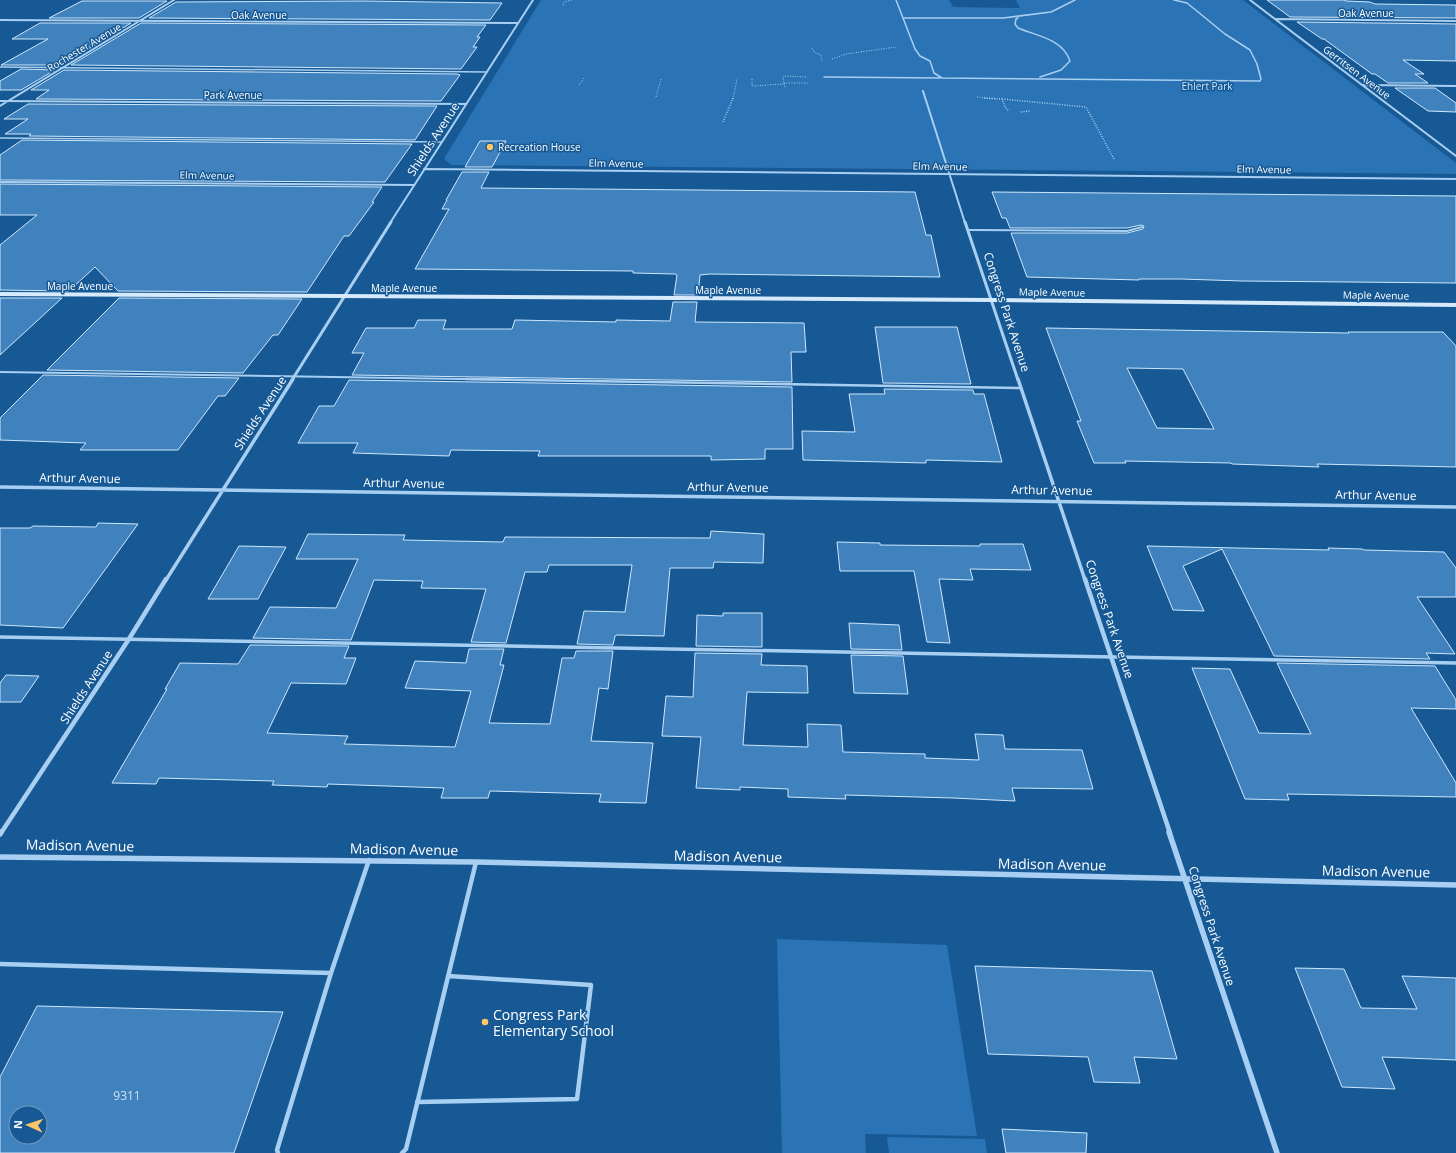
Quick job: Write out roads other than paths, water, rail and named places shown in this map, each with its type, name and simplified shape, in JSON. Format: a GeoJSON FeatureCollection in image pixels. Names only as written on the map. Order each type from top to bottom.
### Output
{"type":"FeatureCollection","features":[{"type":"Feature","properties":{"kind":"street","name":"Rochester Avenue"},"geometry":{"type":"LineString","coordinates":[[0,106],[174,0]]}},
{"type":"Feature","properties":{"kind":"street","name":"Shields Avenue"},"geometry":{"type":"LineString","coordinates":[[0,834],[128,639],[424,169],[533,0]]}},
{"type":"Feature","properties":{"kind":"street","name":"Gerritsen Avenue"},"geometry":{"type":"LineString","coordinates":[[1250,0],[1456,156]]}},
{"type":"Feature","properties":{"kind":"street","name":"Oak Avenue"},"geometry":{"type":"LineString","coordinates":[[1276,19],[1456,20]]}},
{"type":"Feature","properties":{"kind":"street","name":"Oak Avenue"},"geometry":{"type":"LineString","coordinates":[[0,20],[517,24]]}},
{"type":"Feature","properties":{"kind":"street"},"geometry":{"type":"LineString","coordinates":[[1363,85],[1456,86]]}},
{"type":"Feature","properties":{"kind":"street","name":"Congress Park Avenue"},"geometry":{"type":"LineString","coordinates":[[923,91],[949,174],[1022,388],[1277,1153]]}},
{"type":"Feature","properties":{"kind":"street","name":"Park Avenue"},"geometry":{"type":"LineString","coordinates":[[0,101],[466,104]]}},
{"type":"Feature","properties":{"kind":"street","name":"Elm Avenue"},"geometry":{"type":"LineString","coordinates":[[424,169],[1456,179]]}},
{"type":"Feature","properties":{"kind":"street","name":"Elm Avenue"},"geometry":{"type":"LineString","coordinates":[[0,182],[414,185]]}},
{"type":"Feature","properties":{"kind":"street","name":"Maple Avenue"},"geometry":{"type":"LineString","coordinates":[[0,294],[992,300],[1456,305]]}},
{"type":"Feature","properties":{"kind":"street","name":"Arthur Avenue"},"geometry":{"type":"LineString","coordinates":[[0,487],[1059,500],[1456,507]]}},
{"type":"Feature","properties":{"kind":"street","name":"Madison Avenue"},"geometry":{"type":"LineString","coordinates":[[0,857],[476,862],[1456,885]]}},
{"type":"Feature","properties":{"kind":"lane"},"geometry":{"type":"LineString","coordinates":[[896,0],[916,52],[931,61],[933,64],[934,73],[942,78]]}},
{"type":"Feature","properties":{"kind":"lane"},"geometry":{"type":"LineString","coordinates":[[903,18],[1020,17],[1058,10],[1075,0]]}},
{"type":"Feature","properties":{"kind":"lane"},"geometry":{"type":"LineString","coordinates":[[824,77],[1260,81],[1262,78],[1250,50],[1226,34],[1187,3],[1174,0]]}},
{"type":"Feature","properties":{"kind":"lane"},"geometry":{"type":"LineString","coordinates":[[1020,17],[1016,19],[1015,24],[1018,28],[1061,46],[1069,56],[1070,61],[1068,65],[1056,72],[1037,78]]}},
{"type":"Feature","properties":{"kind":"lane"},"geometry":{"type":"LineString","coordinates":[[0,67],[486,72]]}},
{"type":"Feature","properties":{"kind":"lane"},"geometry":{"type":"LineString","coordinates":[[0,138],[442,142]]}},
{"type":"Feature","properties":{"kind":"lane"},"geometry":{"type":"LineString","coordinates":[[969,230],[1127,231],[1142,227]]}},
{"type":"Feature","properties":{"kind":"lane"},"geometry":{"type":"LineString","coordinates":[[0,372],[1022,388]]}},
{"type":"Feature","properties":{"kind":"lane"},"geometry":{"type":"LineString","coordinates":[[0,637],[1456,663]]}},
{"type":"Feature","properties":{"kind":"lane"},"geometry":{"type":"LineString","coordinates":[[278,1153],[277,1150],[331,973],[369,860]]}},
{"type":"Feature","properties":{"kind":"lane"},"geometry":{"type":"LineString","coordinates":[[402,1153],[406,1149],[476,862]]}},
{"type":"Feature","properties":{"kind":"lane"},"geometry":{"type":"LineString","coordinates":[[0,964],[331,973]]}},
{"type":"Feature","properties":{"kind":"lane"},"geometry":{"type":"LineString","coordinates":[[417,1102],[577,1099],[591,985],[448,976]]}},
{"type":"Feature","properties":{"kind":"place","name":"Recreation House"},"geometry":{"type":"Point","coordinates":[490,147]}},
{"type":"Feature","properties":{"kind":"place","name":"Congress Park Elementary School"},"geometry":{"type":"Point","coordinates":[485,1022]}},
{"type":"Feature","properties":{"kind":"park label","name":"Ehlert Park"},"geometry":{"type":"Point","coordinates":[1207,86]}}]}
